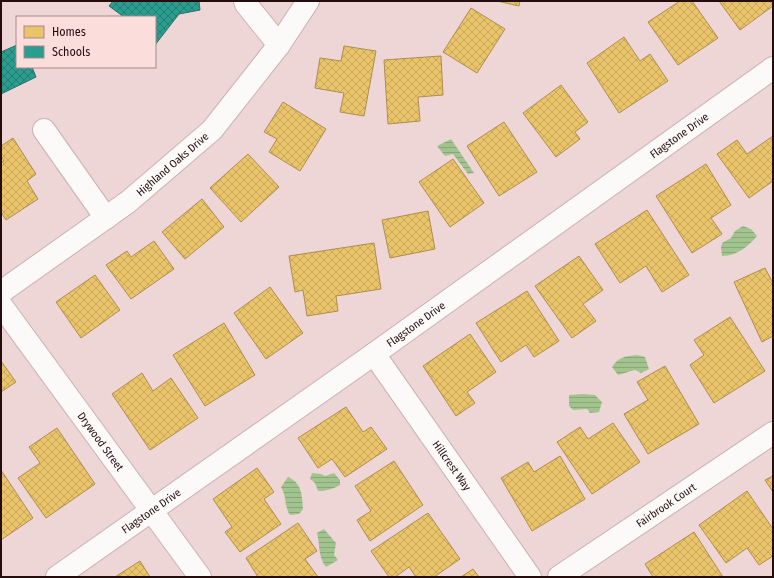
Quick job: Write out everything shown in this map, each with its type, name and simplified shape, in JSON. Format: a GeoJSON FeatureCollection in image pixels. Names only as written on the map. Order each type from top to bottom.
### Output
{"type":"FeatureCollection","features":[{"type":"Feature","properties":{"kind":"street"},"geometry":{"type":"LineString","coordinates":[[245,1],[279,45]]}},
{"type":"Feature","properties":{"kind":"street","name":"Highland Oaks Drive"},"geometry":{"type":"LineString","coordinates":[[1,292],[128,202],[212,130],[279,45],[308,1]]}},
{"type":"Feature","properties":{"kind":"street","name":"Flagstone Drive"},"geometry":{"type":"LineString","coordinates":[[57,577],[374,354],[773,68]]}},
{"type":"Feature","properties":{"kind":"street"},"geometry":{"type":"LineString","coordinates":[[44,130],[106,218]]}},
{"type":"Feature","properties":{"kind":"street","name":"Drywood Street"},"geometry":{"type":"LineString","coordinates":[[1,305],[200,577]]}},
{"type":"Feature","properties":{"kind":"street","name":"Hillcrest Way"},"geometry":{"type":"LineString","coordinates":[[374,354],[530,577]]}},
{"type":"Feature","properties":{"kind":"street","name":"Fairbrook Court"},"geometry":{"type":"LineString","coordinates":[[559,577],[773,433]]}},
{"type":"Feature","properties":{"kind":"shaded area"},"geometry":{"type":"Polygon","coordinates":[[[451,139],[474,173],[468,174],[453,154],[445,156],[437,146],[451,139]]]}},
{"type":"Feature","properties":{"kind":"shaded area"},"geometry":{"type":"Polygon","coordinates":[[[743,226],[751,229],[757,236],[750,244],[737,253],[722,256],[722,243],[731,238],[735,231],[743,226]]]}},
{"type":"Feature","properties":{"kind":"shaded area"},"geometry":{"type":"Polygon","coordinates":[[[637,355],[645,357],[649,369],[641,373],[635,370],[618,375],[612,367],[617,361],[623,358],[637,355]]]}},
{"type":"Feature","properties":{"kind":"shaded area"},"geometry":{"type":"Polygon","coordinates":[[[569,395],[595,395],[602,402],[599,412],[590,413],[587,409],[573,410],[569,406],[569,395]]]}},
{"type":"Feature","properties":{"kind":"shaded area"},"geometry":{"type":"Polygon","coordinates":[[[312,473],[325,476],[334,473],[340,480],[340,485],[329,490],[318,491],[315,483],[310,479],[312,473]]]}},
{"type":"Feature","properties":{"kind":"shaded area"},"geometry":{"type":"Polygon","coordinates":[[[288,477],[299,486],[303,509],[299,514],[290,515],[287,508],[281,487],[288,477]]]}},
{"type":"Feature","properties":{"kind":"shaded area"},"geometry":{"type":"Polygon","coordinates":[[[324,529],[336,543],[334,555],[338,560],[326,567],[320,555],[317,533],[324,529]]]}},
{"type":"Feature","properties":{"kind":"building: Homes"},"geometry":{"type":"Polygon","coordinates":[[[497,1],[520,1],[519,6],[497,1]]]}},
{"type":"Feature","properties":{"kind":"building: Homes"},"geometry":{"type":"Polygon","coordinates":[[[680,1],[692,1],[718,38],[678,65],[648,22],[680,1]]]}},
{"type":"Feature","properties":{"kind":"building: Homes"},"geometry":{"type":"Polygon","coordinates":[[[719,1],[773,1],[773,6],[740,30],[719,1]]]}},
{"type":"Feature","properties":{"kind":"building: Homes"},"geometry":{"type":"Polygon","coordinates":[[[471,8],[505,29],[477,73],[443,52],[471,8]]]}},
{"type":"Feature","properties":{"kind":"building: Homes"},"geometry":{"type":"Polygon","coordinates":[[[624,37],[640,61],[650,54],[668,81],[619,113],[587,63],[624,37]]]}},
{"type":"Feature","properties":{"kind":"building: Homes"},"geometry":{"type":"Polygon","coordinates":[[[344,46],[376,51],[364,116],[340,112],[344,93],[315,88],[320,58],[341,61],[344,46]]]}},
{"type":"Feature","properties":{"kind":"building: Homes"},"geometry":{"type":"Polygon","coordinates":[[[441,56],[443,95],[418,97],[420,121],[388,124],[384,60],[441,56]]]}},
{"type":"Feature","properties":{"kind":"building: Homes"},"geometry":{"type":"Polygon","coordinates":[[[561,85],[588,122],[575,132],[580,139],[556,157],[523,113],[561,85]]]}},
{"type":"Feature","properties":{"kind":"building: Homes"},"geometry":{"type":"Polygon","coordinates":[[[283,102],[326,129],[300,171],[269,152],[277,139],[264,132],[283,102]]]}},
{"type":"Feature","properties":{"kind":"building: Homes"},"geometry":{"type":"Polygon","coordinates":[[[504,122],[537,172],[499,196],[467,146],[504,122]]]}},
{"type":"Feature","properties":{"kind":"building: Homes"},"geometry":{"type":"Polygon","coordinates":[[[773,136],[773,181],[749,198],[717,154],[737,140],[747,154],[773,136]]]}},
{"type":"Feature","properties":{"kind":"building: Homes"},"geometry":{"type":"Polygon","coordinates":[[[13,138],[36,174],[27,181],[38,199],[6,220],[1,212],[1,162],[4,161],[1,156],[1,146],[13,138]]]}},
{"type":"Feature","properties":{"kind":"building: Homes"},"geometry":{"type":"Polygon","coordinates":[[[248,154],[279,187],[241,222],[210,188],[248,154]]]}},
{"type":"Feature","properties":{"kind":"building: Homes"},"geometry":{"type":"Polygon","coordinates":[[[453,159],[484,203],[450,227],[419,182],[453,159]]]}},
{"type":"Feature","properties":{"kind":"building: Homes"},"geometry":{"type":"Polygon","coordinates":[[[706,164],[731,205],[711,218],[722,234],[692,253],[656,196],[706,164]]]}},
{"type":"Feature","properties":{"kind":"building: Homes"},"geometry":{"type":"Polygon","coordinates":[[[202,199],[224,227],[185,259],[162,232],[202,199]]]}},
{"type":"Feature","properties":{"kind":"building: Homes"},"geometry":{"type":"Polygon","coordinates":[[[647,210],[689,275],[662,292],[646,266],[620,283],[595,244],[647,210]]]}},
{"type":"Feature","properties":{"kind":"building: Homes"},"geometry":{"type":"Polygon","coordinates":[[[428,211],[435,249],[390,258],[382,220],[428,211]]]}},
{"type":"Feature","properties":{"kind":"building: Homes"},"geometry":{"type":"Polygon","coordinates":[[[154,241],[174,269],[131,299],[106,265],[127,251],[131,257],[154,241]]]}},
{"type":"Feature","properties":{"kind":"building: Homes"},"geometry":{"type":"Polygon","coordinates":[[[374,243],[381,289],[336,296],[338,311],[307,316],[303,290],[295,292],[289,256],[374,243]]]}},
{"type":"Feature","properties":{"kind":"building: Homes"},"geometry":{"type":"Polygon","coordinates":[[[579,256],[603,290],[583,304],[596,321],[572,338],[535,286],[579,256]]]}},
{"type":"Feature","properties":{"kind":"building: Homes"},"geometry":{"type":"Polygon","coordinates":[[[765,268],[773,283],[773,336],[762,342],[734,282],[765,268]]]}},
{"type":"Feature","properties":{"kind":"building: Homes"},"geometry":{"type":"Polygon","coordinates":[[[95,275],[120,310],[81,338],[56,302],[95,275]]]}},
{"type":"Feature","properties":{"kind":"building: Homes"},"geometry":{"type":"Polygon","coordinates":[[[270,287],[303,333],[266,359],[234,313],[270,287]]]}},
{"type":"Feature","properties":{"kind":"building: Homes"},"geometry":{"type":"Polygon","coordinates":[[[527,291],[559,341],[534,357],[526,345],[501,362],[476,323],[527,291]]]}},
{"type":"Feature","properties":{"kind":"building: Homes"},"geometry":{"type":"Polygon","coordinates":[[[730,317],[765,371],[714,403],[690,365],[704,355],[694,340],[730,317]]]}},
{"type":"Feature","properties":{"kind":"building: Homes"},"geometry":{"type":"Polygon","coordinates":[[[224,323],[255,375],[205,406],[173,355],[224,323]]]}},
{"type":"Feature","properties":{"kind":"building: Homes"},"geometry":{"type":"Polygon","coordinates":[[[470,334],[496,372],[467,392],[475,403],[456,416],[423,366],[470,334]]]}},
{"type":"Feature","properties":{"kind":"building: Homes"},"geometry":{"type":"Polygon","coordinates":[[[1,361],[16,382],[1,392],[1,361]]]}},
{"type":"Feature","properties":{"kind":"building: Homes"},"geometry":{"type":"Polygon","coordinates":[[[665,366],[699,424],[648,454],[624,414],[648,400],[637,382],[665,366]]]}},
{"type":"Feature","properties":{"kind":"building: Homes"},"geometry":{"type":"Polygon","coordinates":[[[142,373],[153,391],[171,378],[198,418],[150,450],[112,394],[142,373]]]}},
{"type":"Feature","properties":{"kind":"building: Homes"},"geometry":{"type":"Polygon","coordinates":[[[346,407],[363,432],[371,427],[387,449],[345,477],[332,459],[318,468],[298,438],[346,407]]]}},
{"type":"Feature","properties":{"kind":"building: Homes"},"geometry":{"type":"Polygon","coordinates":[[[613,423],[640,462],[592,494],[557,442],[580,427],[588,439],[613,423]]]}},
{"type":"Feature","properties":{"kind":"building: Homes"},"geometry":{"type":"Polygon","coordinates":[[[57,428],[95,484],[46,518],[18,478],[40,463],[29,447],[57,428]]]}},
{"type":"Feature","properties":{"kind":"building: Homes"},"geometry":{"type":"Polygon","coordinates":[[[560,456],[585,499],[532,531],[501,478],[528,462],[534,472],[560,456]]]}},
{"type":"Feature","properties":{"kind":"building: Homes"},"geometry":{"type":"Polygon","coordinates":[[[394,461],[423,505],[370,541],[357,520],[371,511],[355,486],[394,461]]]}},
{"type":"Feature","properties":{"kind":"building: Homes"},"geometry":{"type":"Polygon","coordinates":[[[257,468],[274,492],[264,499],[281,524],[240,552],[225,532],[232,527],[213,499],[257,468]]]}},
{"type":"Feature","properties":{"kind":"building: Homes"},"geometry":{"type":"Polygon","coordinates":[[[1,470],[33,518],[1,540],[1,470]]]}},
{"type":"Feature","properties":{"kind":"building: Homes"},"geometry":{"type":"Polygon","coordinates":[[[773,476],[773,492],[765,480],[773,476]]]}},
{"type":"Feature","properties":{"kind":"building: Homes"},"geometry":{"type":"Polygon","coordinates":[[[747,491],[773,529],[773,556],[759,565],[747,548],[726,563],[699,525],[747,491]]]}},
{"type":"Feature","properties":{"kind":"building: Homes"},"geometry":{"type":"Polygon","coordinates":[[[428,513],[460,559],[434,577],[416,577],[409,567],[395,577],[389,577],[371,551],[428,513]]]}},
{"type":"Feature","properties":{"kind":"building: Homes"},"geometry":{"type":"Polygon","coordinates":[[[298,523],[317,551],[305,559],[318,577],[258,577],[246,558],[298,523]]]}},
{"type":"Feature","properties":{"kind":"building: Homes"},"geometry":{"type":"Polygon","coordinates":[[[694,532],[723,577],[653,577],[645,564],[694,532]]]}},
{"type":"Feature","properties":{"kind":"building: Homes"},"geometry":{"type":"Polygon","coordinates":[[[140,561],[150,577],[115,577],[140,561]]]}},
{"type":"Feature","properties":{"kind":"building: Homes"},"geometry":{"type":"Polygon","coordinates":[[[473,569],[479,577],[461,577],[473,569]]]}},
{"type":"Feature","properties":{"kind":"building: Schools"},"geometry":{"type":"Polygon","coordinates":[[[113,1],[199,1],[200,10],[179,14],[156,44],[156,16],[123,16],[109,6],[113,1]]]}},
{"type":"Feature","properties":{"kind":"building: Schools"},"geometry":{"type":"Polygon","coordinates":[[[16,45],[16,68],[32,68],[36,77],[1,94],[1,52],[16,45]]]}}]}
